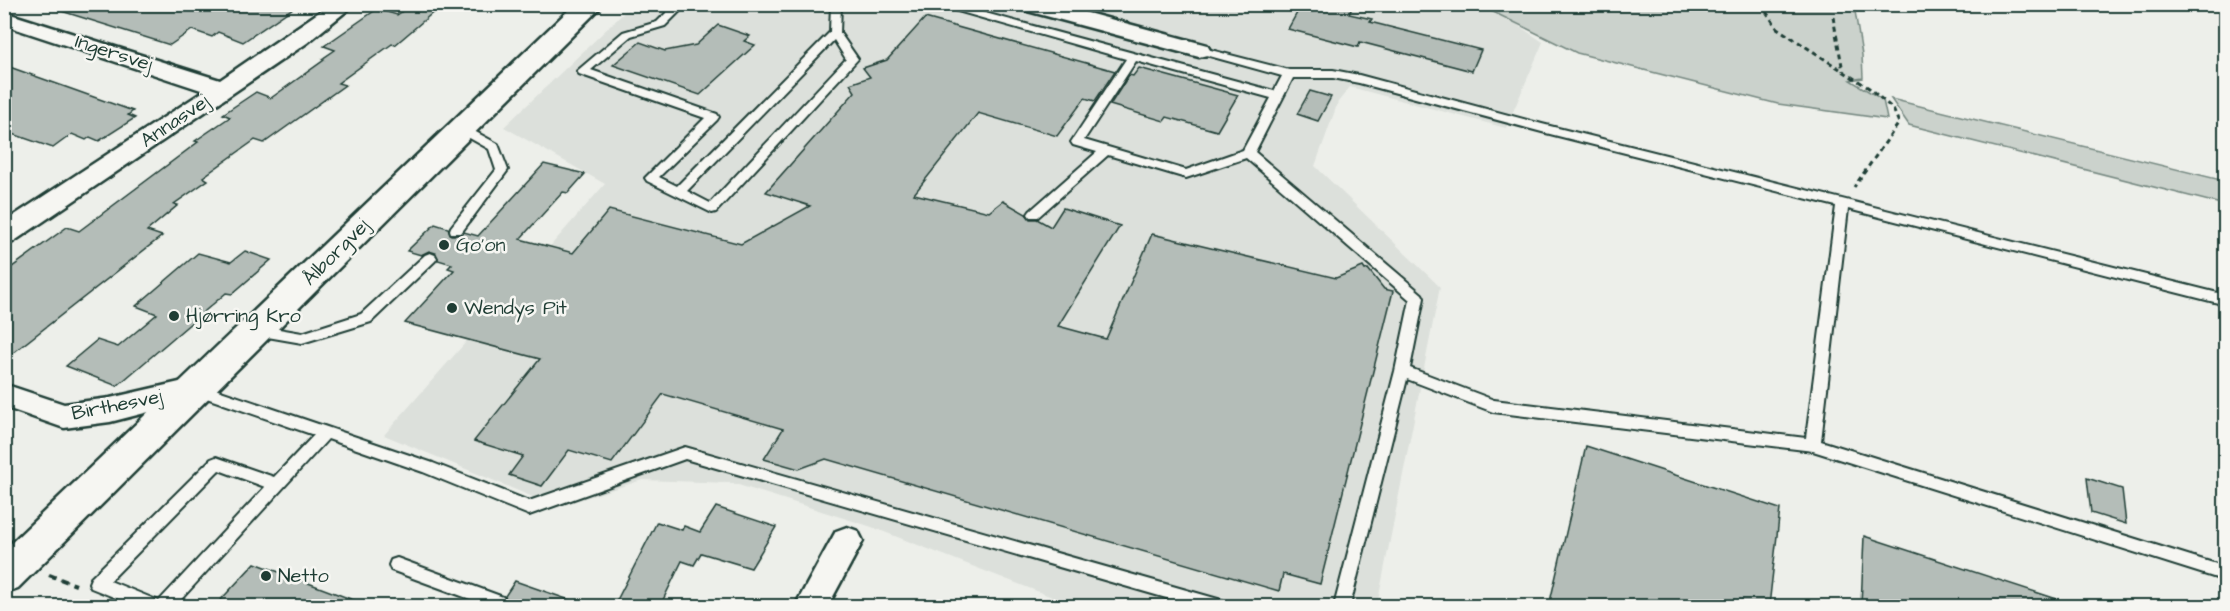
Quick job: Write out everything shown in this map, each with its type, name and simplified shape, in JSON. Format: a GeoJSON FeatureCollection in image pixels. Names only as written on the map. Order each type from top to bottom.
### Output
{"type":"FeatureCollection","features":[{"type":"Feature","properties":{"kind":"main road","name":"Ålborgvej"},"geometry":{"type":"LineString","coordinates":[[11,569],[461,128],[591,4]]}},
{"type":"Feature","properties":{"kind":"street","name":"Annasvej"},"geometry":{"type":"LineString","coordinates":[[4,235],[223,89],[345,4]]}},
{"type":"Feature","properties":{"kind":"street"},"geometry":{"type":"LineString","coordinates":[[1028,4],[1198,50]]}},
{"type":"Feature","properties":{"kind":"street","name":"Ingersvej"},"geometry":{"type":"LineString","coordinates":[[4,18],[223,89]]}},
{"type":"Feature","properties":{"kind":"street","name":"Birthesvej"},"geometry":{"type":"LineString","coordinates":[[4,395],[63,416],[110,410],[197,389]]}},
{"type":"Feature","properties":{"kind":"street"},"geometry":{"type":"LineString","coordinates":[[811,606],[847,541]]}},
{"type":"Feature","properties":{"kind":"lane"},"geometry":{"type":"LineString","coordinates":[[682,4],[661,24],[627,34],[582,71],[713,117],[651,178],[712,209],[852,59],[835,33],[836,4]]}},
{"type":"Feature","properties":{"kind":"lane"},"geometry":{"type":"LineString","coordinates":[[938,4],[1278,96]]}},
{"type":"Feature","properties":{"kind":"lane"},"geometry":{"type":"LineString","coordinates":[[679,192],[835,33]]}},
{"type":"Feature","properties":{"kind":"lane"},"geometry":{"type":"LineString","coordinates":[[1198,50],[1289,74],[1333,74],[1359,79],[1542,128],[2226,300]]}},
{"type":"Feature","properties":{"kind":"lane"},"geometry":{"type":"LineString","coordinates":[[1133,57],[1077,142],[1186,174],[1248,153],[1289,74]]}},
{"type":"Feature","properties":{"kind":"lane"},"geometry":{"type":"LineString","coordinates":[[456,230],[502,170],[494,147],[461,128]]}},
{"type":"Feature","properties":{"kind":"lane"},"geometry":{"type":"LineString","coordinates":[[1034,214],[1107,150]]}},
{"type":"Feature","properties":{"kind":"lane"},"geometry":{"type":"LineString","coordinates":[[1248,153],[1417,298],[1402,371],[1342,606]]}},
{"type":"Feature","properties":{"kind":"lane"},"geometry":{"type":"LineString","coordinates":[[1813,446],[1844,203]]}},
{"type":"Feature","properties":{"kind":"lane"},"geometry":{"type":"LineString","coordinates":[[256,330],[302,338],[366,318],[430,258]]}},
{"type":"Feature","properties":{"kind":"lane"},"geometry":{"type":"LineString","coordinates":[[1402,371],[1493,406],[1813,446],[2226,574]]}},
{"type":"Feature","properties":{"kind":"lane"},"geometry":{"type":"LineString","coordinates":[[197,389],[429,467],[529,508],[685,453],[1218,606]]}},
{"type":"Feature","properties":{"kind":"lane"},"geometry":{"type":"LineString","coordinates":[[165,606],[326,432]]}},
{"type":"Feature","properties":{"kind":"lane"},"geometry":{"type":"LineString","coordinates":[[154,606],[97,583],[216,463],[278,485]]}},
{"type":"Feature","properties":{"kind":"lane"},"geometry":{"type":"LineString","coordinates":[[397,565],[497,602]]}},
{"type":"Feature","properties":{"kind":"path"},"geometry":{"type":"LineString","coordinates":[[1761,4],[1776,28],[1869,88],[1893,109],[1899,123],[1844,203]]}},
{"type":"Feature","properties":{"kind":"path"},"geometry":{"type":"LineString","coordinates":[[1833,17],[1844,72]]}},
{"type":"Feature","properties":{"kind":"path"},"geometry":{"type":"LineString","coordinates":[[11,569],[78,586],[97,583]]}},
{"type":"Feature","properties":{"kind":"shaded area"},"geometry":{"type":"Polygon","coordinates":[[[1486,4],[1543,42],[1506,128],[1350,87],[1338,102],[1315,166],[1440,287],[1377,606],[1075,606],[869,526],[732,483],[642,480],[557,507],[384,435],[605,184],[504,127],[632,5],[1486,4]]]}},
{"type":"Feature","properties":{"kind":"shaded area"},"geometry":{"type":"Polygon","coordinates":[[[1479,5],[1854,5],[1862,55],[1863,78],[1850,80],[1883,100],[1887,119],[1778,104],[1577,53],[1479,5]]]}},
{"type":"Feature","properties":{"kind":"shaded area"},"geometry":{"type":"Polygon","coordinates":[[[1891,99],[2225,181],[2225,205],[1909,125],[1891,99]]]}},
{"type":"Feature","properties":{"kind":"building"},"geometry":{"type":"Polygon","coordinates":[[[59,4],[299,4],[243,42],[218,32],[212,37],[192,30],[170,45],[58,10],[59,4]]]}},
{"type":"Feature","properties":{"kind":"building"},"geometry":{"type":"Polygon","coordinates":[[[413,4],[443,4],[395,45],[392,44],[338,83],[345,85],[264,143],[255,140],[203,177],[208,180],[174,204],[178,205],[147,231],[162,236],[4,360],[4,273],[67,227],[79,231],[198,142],[195,141],[230,117],[223,114],[256,92],[271,98],[335,50],[324,46],[377,9],[397,15],[413,4]]]}},
{"type":"Feature","properties":{"kind":"building"},"geometry":{"type":"Polygon","coordinates":[[[1302,4],[1354,4],[1349,14],[1372,19],[1370,22],[1481,50],[1472,71],[1360,42],[1358,47],[1288,29],[1302,4]]]}},
{"type":"Feature","properties":{"kind":"building"},"geometry":{"type":"Polygon","coordinates":[[[925,18],[1115,71],[1095,101],[1085,98],[1057,136],[978,113],[914,194],[989,212],[1003,201],[1026,214],[1030,219],[1037,219],[1051,227],[1063,208],[1120,226],[1058,326],[1106,339],[1152,234],[1336,278],[1363,267],[1365,270],[1368,269],[1384,289],[1393,291],[1320,584],[1283,574],[1279,591],[826,459],[799,469],[764,459],[783,429],[663,394],[612,463],[569,450],[542,486],[509,475],[523,456],[474,441],[540,359],[405,323],[454,270],[448,268],[452,264],[438,260],[436,253],[429,251],[421,255],[407,251],[435,224],[448,228],[451,235],[461,235],[464,232],[478,236],[544,164],[585,174],[568,193],[563,192],[520,239],[573,253],[609,210],[741,244],[810,206],[766,192],[855,92],[850,84],[870,77],[863,68],[887,60],[925,18]]]}},
{"type":"Feature","properties":{"kind":"building"},"geometry":{"type":"Polygon","coordinates":[[[718,25],[750,36],[744,41],[755,45],[700,95],[613,65],[640,42],[665,51],[696,45],[718,25]]]}},
{"type":"Feature","properties":{"kind":"building"},"geometry":{"type":"Polygon","coordinates":[[[4,65],[133,111],[128,115],[135,118],[99,141],[90,137],[86,140],[72,134],[53,148],[4,131],[4,65]]]}},
{"type":"Feature","properties":{"kind":"building"},"geometry":{"type":"Polygon","coordinates":[[[1139,68],[1238,95],[1217,131],[1167,117],[1164,121],[1110,105],[1129,75],[1133,76],[1139,68]]]}},
{"type":"Feature","properties":{"kind":"building"},"geometry":{"type":"Polygon","coordinates":[[[1310,91],[1331,97],[1318,121],[1297,114],[1310,91]]]}},
{"type":"Feature","properties":{"kind":"building","name":"Hjørring Kro"},"geometry":{"type":"Polygon","coordinates":[[[245,251],[271,260],[232,294],[226,293],[117,386],[66,366],[97,340],[118,347],[157,314],[136,306],[198,253],[231,262],[245,251]]]}},
{"type":"Feature","properties":{"kind":"building"},"geometry":{"type":"Polygon","coordinates":[[[1586,446],[1780,509],[1769,606],[1549,606],[1586,446]]]}},
{"type":"Feature","properties":{"kind":"building"},"geometry":{"type":"Polygon","coordinates":[[[2087,478],[2122,489],[2126,524],[2091,513],[2087,478]]]}},
{"type":"Feature","properties":{"kind":"building"},"geometry":{"type":"Polygon","coordinates":[[[716,507],[776,527],[751,568],[701,553],[694,565],[682,561],[660,606],[614,606],[657,522],[682,530],[684,526],[700,532],[716,507]]]}},
{"type":"Feature","properties":{"kind":"building"},"geometry":{"type":"Polygon","coordinates":[[[1864,536],[2066,602],[2065,606],[1861,606],[1864,536]]]}},
{"type":"Feature","properties":{"kind":"building","name":"Netto"},"geometry":{"type":"Polygon","coordinates":[[[255,563],[364,604],[364,606],[215,606],[255,563]]]}},
{"type":"Feature","properties":{"kind":"building"},"geometry":{"type":"Polygon","coordinates":[[[515,581],[578,603],[577,606],[505,606],[507,601],[505,596],[515,581]]]}},
{"type":"Feature","properties":{"kind":"place","name":"Go'on"},"geometry":{"type":"Point","coordinates":[444,245]}},
{"type":"Feature","properties":{"kind":"place","name":"Wendys Pit"},"geometry":{"type":"Point","coordinates":[452,308]}},
{"type":"Feature","properties":{"kind":"place","name":"Hjørring Kro"},"geometry":{"type":"Point","coordinates":[174,316]}},
{"type":"Feature","properties":{"kind":"place","name":"Netto"},"geometry":{"type":"Point","coordinates":[266,576]}}]}
